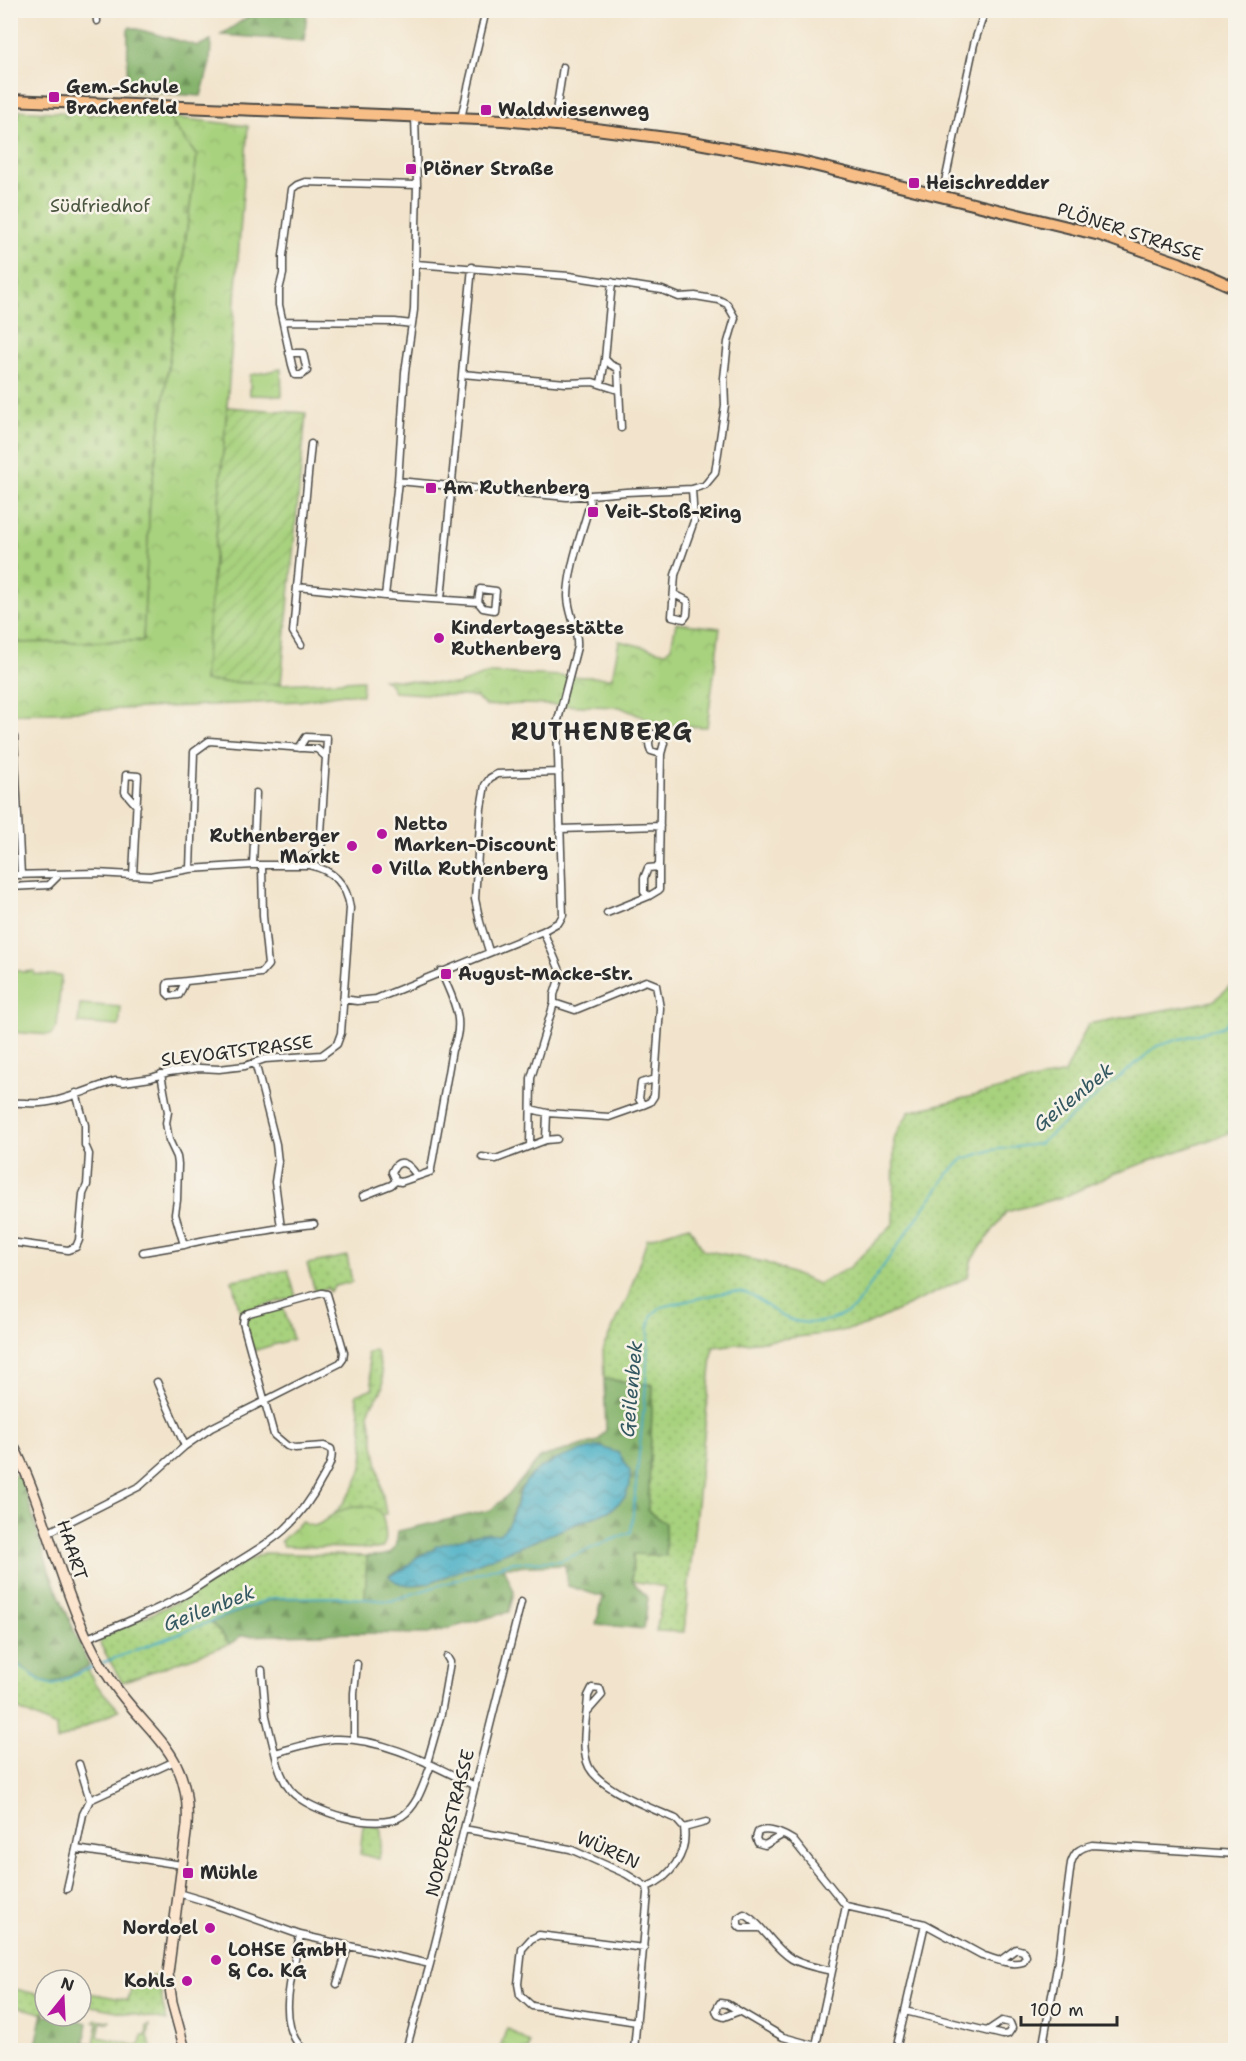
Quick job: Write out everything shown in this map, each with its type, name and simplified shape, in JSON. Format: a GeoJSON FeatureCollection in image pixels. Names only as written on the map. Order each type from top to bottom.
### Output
{"type":"FeatureCollection","features":[{"type":"Feature","properties":{"kind":"main road","name":"PLÖNER STRASSE"},"geometry":{"type":"LineString","coordinates":[[10,100],[461,118],[554,124],[682,140],[786,159],[1100,235],[1188,267],[1236,288]]}},
{"type":"Feature","properties":{"kind":"main road","name":"HAART"},"geometry":{"type":"LineString","coordinates":[[10,1439],[30,1478],[65,1584],[87,1638],[120,1693],[159,1736],[175,1761],[185,1783],[188,1803],[187,1826],[168,1973],[172,2001],[185,2050]]}},
{"type":"Feature","properties":{"kind":"street"},"geometry":{"type":"LineString","coordinates":[[96,10],[97,21]]}},
{"type":"Feature","properties":{"kind":"street"},"geometry":{"type":"LineString","coordinates":[[461,118],[486,10]]}},
{"type":"Feature","properties":{"kind":"street"},"geometry":{"type":"LineString","coordinates":[[942,196],[974,44],[985,10]]}},
{"type":"Feature","properties":{"kind":"street"},"geometry":{"type":"LineString","coordinates":[[554,124],[563,67]]}},
{"type":"Feature","properties":{"kind":"street"},"geometry":{"type":"LineString","coordinates":[[385,596],[398,481],[403,396],[412,324],[416,264],[416,116]]}},
{"type":"Feature","properties":{"kind":"street"},"geometry":{"type":"LineString","coordinates":[[289,352],[279,306],[279,290],[283,274],[283,256],[292,189],[305,182],[417,185]]}},
{"type":"Feature","properties":{"kind":"street"},"geometry":{"type":"LineString","coordinates":[[398,481],[567,497],[692,489],[705,485],[715,473],[725,405],[724,378],[727,345],[735,318],[727,304],[718,300],[695,296],[684,298],[663,290],[560,274],[416,264]]}},
{"type":"Feature","properties":{"kind":"street"},"geometry":{"type":"LineString","coordinates":[[441,599],[472,267]]}},
{"type":"Feature","properties":{"kind":"street"},"geometry":{"type":"LineString","coordinates":[[601,384],[612,282]]}},
{"type":"Feature","properties":{"kind":"street"},"geometry":{"type":"LineString","coordinates":[[283,321],[412,324]]}},
{"type":"Feature","properties":{"kind":"street"},"geometry":{"type":"LineString","coordinates":[[605,359],[618,368],[621,428]]}},
{"type":"Feature","properties":{"kind":"street"},"geometry":{"type":"LineString","coordinates":[[462,374],[566,383],[593,382],[618,390]]}},
{"type":"Feature","properties":{"kind":"street"},"geometry":{"type":"LineString","coordinates":[[301,645],[293,632],[310,444]]}},
{"type":"Feature","properties":{"kind":"street"},"geometry":{"type":"LineString","coordinates":[[674,594],[675,575],[694,520],[692,489]]}},
{"type":"Feature","properties":{"kind":"street"},"geometry":{"type":"LineString","coordinates":[[343,999],[368,1001],[543,931],[559,922],[563,915],[557,718],[577,647],[578,636],[569,606],[570,580],[590,503],[589,496]]}},
{"type":"Feature","properties":{"kind":"street"},"geometry":{"type":"LineString","coordinates":[[297,587],[478,602]]}},
{"type":"Feature","properties":{"kind":"street"},"geometry":{"type":"LineString","coordinates":[[10,732],[14,736],[21,875]]}},
{"type":"Feature","properties":{"kind":"street"},"geometry":{"type":"LineString","coordinates":[[10,875],[96,873],[150,876],[190,869],[254,865],[309,865],[310,858],[323,842],[321,833],[327,738],[306,737],[300,748]]}},
{"type":"Feature","properties":{"kind":"street"},"geometry":{"type":"LineString","coordinates":[[190,869],[194,752],[208,741],[317,749],[326,757]]}},
{"type":"Feature","properties":{"kind":"street"},"geometry":{"type":"LineString","coordinates":[[607,913],[659,890],[661,754]]}},
{"type":"Feature","properties":{"kind":"street"},"geometry":{"type":"LineString","coordinates":[[489,951],[476,899],[481,808],[485,785],[497,774],[559,772]]}},
{"type":"Feature","properties":{"kind":"street"},"geometry":{"type":"LineString","coordinates":[[134,875],[137,807],[138,776],[126,775],[125,792],[137,807]]}},
{"type":"Feature","properties":{"kind":"street"},"geometry":{"type":"LineString","coordinates":[[254,865],[256,793]]}},
{"type":"Feature","properties":{"kind":"street"},"geometry":{"type":"LineString","coordinates":[[560,829],[660,826]]}},
{"type":"Feature","properties":{"kind":"street"},"geometry":{"type":"LineString","coordinates":[[185,982],[261,973],[268,964],[263,916],[262,865]]}},
{"type":"Feature","properties":{"kind":"street","name":"SLEVOGTSTRASSE"},"geometry":{"type":"LineString","coordinates":[[10,1103],[27,1101],[39,1103],[64,1099],[115,1080],[124,1082],[200,1068],[219,1069],[245,1066],[265,1059],[322,1055],[331,1050],[337,1044],[341,1033],[350,908],[339,879],[317,866],[309,865]]}},
{"type":"Feature","properties":{"kind":"street"},"geometry":{"type":"LineString","coordinates":[[649,896],[644,892],[644,878],[648,868],[659,867]]}},
{"type":"Feature","properties":{"kind":"street"},"geometry":{"type":"LineString","coordinates":[[10,887],[49,885],[58,874]]}},
{"type":"Feature","properties":{"kind":"street"},"geometry":{"type":"LineString","coordinates":[[530,1146],[531,1078],[561,973],[543,931]]}},
{"type":"Feature","properties":{"kind":"street"},"geometry":{"type":"LineString","coordinates":[[363,1196],[396,1181],[401,1182],[430,1172],[460,1021],[441,971]]}},
{"type":"Feature","properties":{"kind":"street"},"geometry":{"type":"LineString","coordinates":[[531,1109],[547,1113],[609,1117],[650,1102],[654,1096],[660,1008],[656,985],[646,981],[574,1010],[554,1003]]}},
{"type":"Feature","properties":{"kind":"street"},"geometry":{"type":"LineString","coordinates":[[255,1062],[276,1144],[278,1162],[275,1182],[281,1228]]}},
{"type":"Feature","properties":{"kind":"street"},"geometry":{"type":"LineString","coordinates":[[162,1074],[168,1112],[166,1123],[169,1140],[178,1164],[175,1214],[184,1245]]}},
{"type":"Feature","properties":{"kind":"street"},"geometry":{"type":"LineString","coordinates":[[643,1105],[639,1099],[641,1083],[655,1079]]}},
{"type":"Feature","properties":{"kind":"street"},"geometry":{"type":"LineString","coordinates":[[10,1242],[68,1250],[76,1247],[79,1240],[83,1194],[87,1185],[89,1154],[85,1145],[85,1125],[76,1093]]}},
{"type":"Feature","properties":{"kind":"street"},"geometry":{"type":"LineString","coordinates":[[546,1140],[547,1113]]}},
{"type":"Feature","properties":{"kind":"street"},"geometry":{"type":"LineString","coordinates":[[482,1157],[496,1159],[546,1140],[557,1139]]}},
{"type":"Feature","properties":{"kind":"street"},"geometry":{"type":"LineString","coordinates":[[396,1181],[393,1172],[395,1166],[400,1162],[410,1166],[417,1176]]}},
{"type":"Feature","properties":{"kind":"street"},"geometry":{"type":"LineString","coordinates":[[143,1252],[228,1236],[315,1224]]}},
{"type":"Feature","properties":{"kind":"street"},"geometry":{"type":"LineString","coordinates":[[49,1532],[140,1486],[185,1446],[210,1428],[264,1400],[342,1361],[344,1352],[325,1293],[249,1313],[244,1317],[243,1323],[264,1400],[274,1435],[282,1444],[295,1448],[324,1446],[331,1449],[332,1456],[327,1470],[305,1508],[294,1522],[260,1550],[186,1594],[87,1638]]}},
{"type":"Feature","properties":{"kind":"street"},"geometry":{"type":"LineString","coordinates":[[157,1382],[185,1446]]}},
{"type":"Feature","properties":{"kind":"street","name":"NORDERSTRASSE"},"geometry":{"type":"LineString","coordinates":[[406,2050],[430,1964],[521,1602]]}},
{"type":"Feature","properties":{"kind":"street"},"geometry":{"type":"LineString","coordinates":[[262,1670],[266,1716],[278,1768],[291,1791],[315,1808],[370,1823],[402,1817],[412,1808],[429,1764],[446,1692],[450,1662],[447,1657]]}},
{"type":"Feature","properties":{"kind":"street"},"geometry":{"type":"LineString","coordinates":[[354,1740],[354,1693],[357,1664]]}},
{"type":"Feature","properties":{"kind":"street"},"geometry":{"type":"LineString","coordinates":[[587,1712],[585,1755],[588,1766],[596,1778],[608,1787],[676,1819],[684,1828],[684,1844],[676,1865],[659,1882],[647,1887]]}},
{"type":"Feature","properties":{"kind":"street"},"geometry":{"type":"LineString","coordinates":[[275,1754],[316,1742],[354,1740],[376,1744],[429,1764],[475,1786]]}},
{"type":"Feature","properties":{"kind":"street"},"geometry":{"type":"LineString","coordinates":[[67,1889],[83,1814],[90,1800],[175,1761]]}},
{"type":"Feature","properties":{"kind":"street"},"geometry":{"type":"LineString","coordinates":[[79,1764],[90,1800]]}},
{"type":"Feature","properties":{"kind":"street"},"geometry":{"type":"LineString","coordinates":[[684,1828],[706,1822]]}},
{"type":"Feature","properties":{"kind":"street","name":"WÜREN"},"geometry":{"type":"LineString","coordinates":[[464,1828],[570,1849],[626,1874],[647,1887],[644,1948],[634,2050]]}},
{"type":"Feature","properties":{"kind":"street"},"geometry":{"type":"LineString","coordinates":[[782,1835],[796,1842],[846,1906],[925,1924],[976,1952],[1001,1960]]}},
{"type":"Feature","properties":{"kind":"street"},"geometry":{"type":"LineString","coordinates":[[1042,2050],[1071,1863],[1081,1847],[1092,1845],[1236,1854]]}},
{"type":"Feature","properties":{"kind":"street"},"geometry":{"type":"LineString","coordinates":[[76,1849],[182,1865]]}},
{"type":"Feature","properties":{"kind":"street"},"geometry":{"type":"LineString","coordinates":[[178,1893],[205,1900],[300,1935],[430,1964]]}},
{"type":"Feature","properties":{"kind":"street"},"geometry":{"type":"LineString","coordinates":[[739,2011],[783,2037],[816,2048],[846,1906]]}},
{"type":"Feature","properties":{"kind":"street"},"geometry":{"type":"LineString","coordinates":[[896,2050],[925,1924]]}},
{"type":"Feature","properties":{"kind":"street"},"geometry":{"type":"LineString","coordinates":[[760,1928],[793,1960],[832,1971]]}},
{"type":"Feature","properties":{"kind":"street"},"geometry":{"type":"LineString","coordinates":[[300,1935],[287,2014],[292,2035],[304,2050]]}},
{"type":"Feature","properties":{"kind":"street"},"geometry":{"type":"LineString","coordinates":[[636,2022],[532,2006],[520,1995],[518,1984],[522,1950],[531,1939],[539,1935],[644,1948]]}},
{"type":"Feature","properties":{"kind":"street"},"geometry":{"type":"LineString","coordinates":[[337,1984],[348,1947]]}},
{"type":"Feature","properties":{"kind":"street"},"geometry":{"type":"LineString","coordinates":[[905,2011],[987,2031]]}},
{"type":"Feature","properties":{"kind":"green space"},"geometry":{"type":"Polygon","coordinates":[[[251,11],[307,11],[304,41],[221,35],[249,16],[251,11]]]}},
{"type":"Feature","properties":{"kind":"green space"},"geometry":{"type":"Polygon","coordinates":[[[130,27],[198,46],[211,40],[210,63],[201,96],[127,91],[128,30],[130,27]]]}},
{"type":"Feature","properties":{"kind":"green space","name":"Südfriedhof"},"geometry":{"type":"Polygon","coordinates":[[[11,110],[168,117],[197,156],[150,501],[143,641],[11,643],[11,110]]]}},
{"type":"Feature","properties":{"kind":"green space"},"geometry":{"type":"Polygon","coordinates":[[[168,117],[248,126],[204,681],[281,684],[363,680],[362,695],[344,694],[300,701],[11,714],[11,643],[143,641],[150,501],[197,156],[168,117]]]}},
{"type":"Feature","properties":{"kind":"green space"},"geometry":{"type":"Polygon","coordinates":[[[281,369],[282,396],[250,395],[250,375],[281,369]]]}},
{"type":"Feature","properties":{"kind":"green space"},"geometry":{"type":"Polygon","coordinates":[[[227,407],[306,413],[281,684],[204,681],[227,407]]]}},
{"type":"Feature","properties":{"kind":"green space"},"geometry":{"type":"Polygon","coordinates":[[[676,623],[720,628],[707,727],[660,725],[620,707],[522,704],[486,706],[476,697],[394,692],[390,684],[383,679],[457,685],[490,673],[612,678],[619,641],[665,652],[671,647],[676,623]]]}},
{"type":"Feature","properties":{"kind":"green space"},"geometry":{"type":"Polygon","coordinates":[[[10,968],[23,972],[34,971],[34,974],[61,976],[57,1027],[51,1035],[11,1032],[10,968]]]}},
{"type":"Feature","properties":{"kind":"green space"},"geometry":{"type":"Polygon","coordinates":[[[1235,980],[1235,1131],[1113,1174],[1066,1196],[1006,1212],[971,1261],[968,1277],[865,1326],[831,1333],[713,1347],[684,1632],[656,1631],[665,1587],[632,1581],[633,1554],[666,1555],[648,1511],[653,1385],[604,1379],[603,1348],[628,1297],[647,1239],[689,1226],[703,1250],[764,1262],[818,1284],[849,1268],[893,1224],[894,1138],[909,1112],[1065,1073],[1088,1024],[1213,1001],[1235,980]]]}},
{"type":"Feature","properties":{"kind":"green space"},"geometry":{"type":"Polygon","coordinates":[[[80,1004],[121,1007],[119,1026],[78,1023],[80,1004]]]}},
{"type":"Feature","properties":{"kind":"green space"},"geometry":{"type":"Polygon","coordinates":[[[347,1256],[352,1282],[335,1286],[329,1292],[328,1288],[315,1291],[307,1264],[347,1256]]]}},
{"type":"Feature","properties":{"kind":"green space"},"geometry":{"type":"Polygon","coordinates":[[[288,1270],[296,1297],[240,1312],[232,1280],[288,1270]]]}},
{"type":"Feature","properties":{"kind":"green space"},"geometry":{"type":"Polygon","coordinates":[[[283,1306],[293,1339],[253,1351],[245,1323],[247,1318],[283,1306]]]}},
{"type":"Feature","properties":{"kind":"green space"},"geometry":{"type":"Polygon","coordinates":[[[374,1350],[380,1365],[383,1385],[369,1414],[386,1514],[382,1515],[377,1510],[366,1506],[353,1507],[335,1513],[356,1484],[361,1471],[364,1444],[356,1395],[373,1388],[367,1353],[374,1350]]]}},
{"type":"Feature","properties":{"kind":"green space"},"geometry":{"type":"Polygon","coordinates":[[[604,1379],[653,1385],[648,1511],[665,1523],[666,1556],[633,1554],[632,1581],[648,1598],[644,1629],[596,1624],[603,1597],[568,1586],[565,1565],[504,1567],[514,1592],[509,1612],[428,1634],[241,1636],[230,1644],[211,1622],[272,1599],[339,1597],[365,1599],[367,1556],[381,1556],[390,1553],[396,1545],[398,1531],[491,1510],[511,1492],[541,1457],[598,1441],[606,1430],[604,1379]],[[522,1486],[507,1528],[499,1534],[483,1533],[434,1549],[417,1557],[404,1569],[389,1575],[399,1582],[408,1584],[429,1583],[611,1510],[625,1497],[522,1486]]]}},
{"type":"Feature","properties":{"kind":"green space"},"geometry":{"type":"Polygon","coordinates":[[[19,1473],[49,1571],[89,1666],[51,1684],[42,1681],[11,1659],[10,1477],[19,1473]]]}},
{"type":"Feature","properties":{"kind":"green space"},"geometry":{"type":"Polygon","coordinates":[[[359,1506],[372,1507],[381,1514],[385,1532],[385,1542],[382,1548],[284,1546],[281,1541],[302,1521],[312,1526],[320,1524],[339,1512],[359,1506]]]}},
{"type":"Feature","properties":{"kind":"green space"},"geometry":{"type":"Polygon","coordinates":[[[264,1553],[367,1556],[365,1599],[339,1597],[272,1599],[211,1622],[230,1644],[122,1682],[100,1644],[102,1637],[183,1599],[264,1553]]]}},
{"type":"Feature","properties":{"kind":"green space"},"geometry":{"type":"Polygon","coordinates":[[[11,1660],[43,1682],[53,1685],[88,1669],[94,1682],[119,1710],[57,1741],[56,1727],[19,1710],[11,1701],[11,1660]]]}},
{"type":"Feature","properties":{"kind":"green space"},"geometry":{"type":"Polygon","coordinates":[[[363,1825],[380,1827],[382,1840],[379,1859],[360,1854],[363,1825]]]}},
{"type":"Feature","properties":{"kind":"green space"},"geometry":{"type":"Polygon","coordinates":[[[159,1975],[167,2021],[93,2006],[93,1994],[128,2000],[133,1982],[159,1975]]]}},
{"type":"Feature","properties":{"kind":"green space"},"geometry":{"type":"Polygon","coordinates":[[[11,1988],[33,1993],[33,2011],[11,2005],[11,1988]]]}},
{"type":"Feature","properties":{"kind":"green space"},"geometry":{"type":"Polygon","coordinates":[[[96,2019],[110,2021],[109,2023],[101,2021],[98,2037],[139,2046],[142,2036],[146,2036],[147,2026],[150,2025],[148,2036],[152,2050],[82,2049],[84,2042],[94,2044],[98,2022],[94,2021],[96,2019]]]}},
{"type":"Feature","properties":{"kind":"green space"},"geometry":{"type":"Polygon","coordinates":[[[40,2028],[87,2028],[83,2049],[88,2050],[35,2050],[40,2028]]]}},
{"type":"Feature","properties":{"kind":"green space"},"geometry":{"type":"Polygon","coordinates":[[[507,2028],[530,2043],[529,2050],[499,2050],[507,2028]]]}},
{"type":"Feature","properties":{"kind":"water"},"geometry":{"type":"Polygon","coordinates":[[[598,1446],[619,1453],[630,1471],[630,1485],[625,1497],[611,1510],[429,1583],[402,1584],[389,1576],[404,1569],[417,1557],[436,1546],[483,1533],[499,1534],[511,1519],[522,1488],[536,1471],[555,1460],[598,1446]]]}},
{"type":"Feature","properties":{"kind":"waterway","name":"Geilenbek"},"geometry":{"type":"LineString","coordinates":[[102,1663],[272,1598],[339,1597],[390,1601],[513,1562],[560,1561],[631,1532],[645,1396],[649,1326],[652,1315],[661,1307],[735,1292],[749,1295],[784,1317],[802,1322],[820,1322],[847,1313],[854,1308],[948,1174],[963,1159],[992,1150],[1039,1144],[1157,1046],[1224,1026],[1236,1011]]}},
{"type":"Feature","properties":{"kind":"waterway","name":"Geilenbek"},"geometry":{"type":"LineString","coordinates":[[10,1660],[43,1682],[53,1685],[97,1665]]}},
{"type":"Feature","properties":{"kind":"place","name":"Gem.-Schule Brachenfeld"},"geometry":{"type":"Point","coordinates":[54,97]}},
{"type":"Feature","properties":{"kind":"place","name":"Waldwiesenweg"},"geometry":{"type":"Point","coordinates":[486,110]}},
{"type":"Feature","properties":{"kind":"place","name":"Plöner Straße"},"geometry":{"type":"Point","coordinates":[411,169]}},
{"type":"Feature","properties":{"kind":"place","name":"Heischredder"},"geometry":{"type":"Point","coordinates":[914,183]}},
{"type":"Feature","properties":{"kind":"place","name":"Am Ruthenberg"},"geometry":{"type":"Point","coordinates":[431,488]}},
{"type":"Feature","properties":{"kind":"place","name":"Veit-Stoß-Ring"},"geometry":{"type":"Point","coordinates":[593,512]}},
{"type":"Feature","properties":{"kind":"place","name":"Kindertagesstätte Ruthenberg"},"geometry":{"type":"Point","coordinates":[439,638]}},
{"type":"Feature","properties":{"kind":"place","name":"Netto Marken-Discount"},"geometry":{"type":"Point","coordinates":[382,834]}},
{"type":"Feature","properties":{"kind":"place","name":"Ruthenberger Markt"},"geometry":{"type":"Point","coordinates":[352,846]}},
{"type":"Feature","properties":{"kind":"place","name":"Villa Ruthenberg"},"geometry":{"type":"Point","coordinates":[377,869]}},
{"type":"Feature","properties":{"kind":"place","name":"August-Macke-Str."},"geometry":{"type":"Point","coordinates":[446,974]}},
{"type":"Feature","properties":{"kind":"place","name":"Mühle"},"geometry":{"type":"Point","coordinates":[188,1873]}},
{"type":"Feature","properties":{"kind":"place","name":"Nordoel"},"geometry":{"type":"Point","coordinates":[210,1928]}},
{"type":"Feature","properties":{"kind":"place","name":"LOHSE GmbH & Co. KG"},"geometry":{"type":"Point","coordinates":[216,1960]}},
{"type":"Feature","properties":{"kind":"place","name":"Kohls"},"geometry":{"type":"Point","coordinates":[187,1981]}},
{"type":"Feature","properties":{"kind":"district","name":"RUTHENBERG"},"geometry":{"type":"Point","coordinates":[602,732]}}]}
